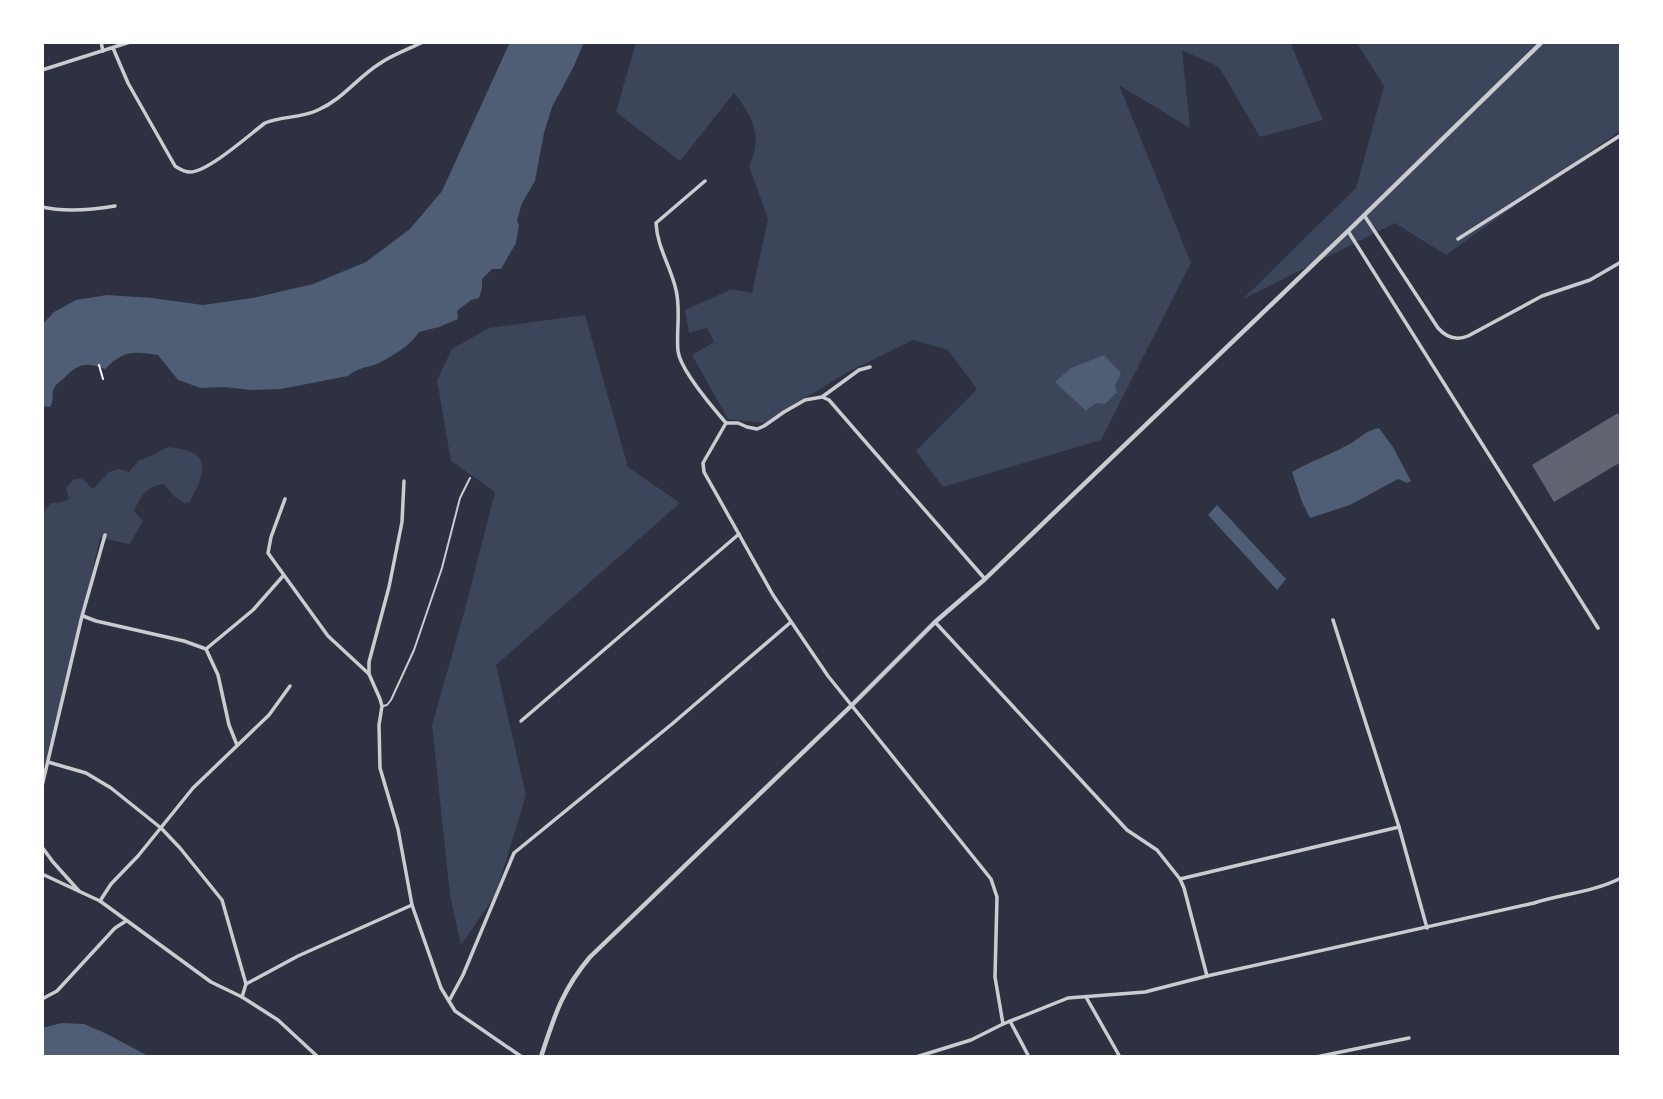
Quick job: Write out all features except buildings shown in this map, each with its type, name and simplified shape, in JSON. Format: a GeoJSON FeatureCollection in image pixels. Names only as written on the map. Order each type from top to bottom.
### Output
{"type":"FeatureCollection","features":[{"type":"Feature","properties":{"kind":"street"},"geometry":{"type":"LineString","coordinates":[[101,42],[103,51]]}},
{"type":"Feature","properties":{"kind":"street"},"geometry":{"type":"LineString","coordinates":[[42,70],[130,42]]}},
{"type":"Feature","properties":{"kind":"street"},"geometry":{"type":"LineString","coordinates":[[113,48],[128,83],[175,166],[186,173],[208,166],[265,123],[308,114],[329,105],[380,63],[424,42]]}},
{"type":"Feature","properties":{"kind":"street"},"geometry":{"type":"LineString","coordinates":[[541,1057],[556,1010],[576,974],[590,957],[935,622],[985,579],[1542,42]]}},
{"type":"Feature","properties":{"kind":"street"},"geometry":{"type":"LineString","coordinates":[[1458,239],[1621,135]]}},
{"type":"Feature","properties":{"kind":"street"},"geometry":{"type":"LineString","coordinates":[[705,181],[656,223],[656,236],[677,291],[680,360],[726,423],[738,423],[757,429],[804,400],[822,397],[859,370],[870,367]]}},
{"type":"Feature","properties":{"kind":"street"},"geometry":{"type":"LineString","coordinates":[[42,207],[53,210],[115,206]]}},
{"type":"Feature","properties":{"kind":"street"},"geometry":{"type":"LineString","coordinates":[[1364,215],[1443,333],[1458,339],[1547,294],[1598,276],[1621,262]]}},
{"type":"Feature","properties":{"kind":"street"},"geometry":{"type":"LineString","coordinates":[[1348,231],[1598,628]]}},
{"type":"Feature","properties":{"kind":"street"},"geometry":{"type":"LineString","coordinates":[[822,397],[829,400],[985,579]]}},
{"type":"Feature","properties":{"kind":"street"},"geometry":{"type":"LineString","coordinates":[[726,423],[703,463],[704,472],[755,565],[791,622],[851,706],[991,879],[998,897],[995,977],[1003,1024]]}},
{"type":"Feature","properties":{"kind":"street"},"geometry":{"type":"LineString","coordinates":[[369,674],[369,662],[389,587],[402,522],[404,481]]}},
{"type":"Feature","properties":{"kind":"street"},"geometry":{"type":"LineString","coordinates":[[285,499],[268,553],[328,636],[369,674],[380,699],[380,768],[398,829],[412,905],[441,988],[455,1011],[523,1057]]}},
{"type":"Feature","properties":{"kind":"street"},"geometry":{"type":"LineString","coordinates":[[521,721],[738,534]]}},
{"type":"Feature","properties":{"kind":"street"},"geometry":{"type":"LineString","coordinates":[[42,786],[104,536]]}},
{"type":"Feature","properties":{"kind":"street"},"geometry":{"type":"LineString","coordinates":[[206,649],[253,610],[284,575]]}},
{"type":"Feature","properties":{"kind":"street"},"geometry":{"type":"LineString","coordinates":[[82,616],[206,649],[218,675],[229,725],[237,745]]}},
{"type":"Feature","properties":{"kind":"street"},"geometry":{"type":"LineString","coordinates":[[1333,620],[1399,827],[1427,928]]}},
{"type":"Feature","properties":{"kind":"street"},"geometry":{"type":"LineString","coordinates":[[449,1001],[463,975],[514,853],[652,741],[791,622]]}},
{"type":"Feature","properties":{"kind":"street"},"geometry":{"type":"LineString","coordinates":[[935,622],[1127,830],[1157,850],[1184,888],[1207,975]]}},
{"type":"Feature","properties":{"kind":"street"},"geometry":{"type":"LineString","coordinates":[[100,901],[111,884],[138,856],[193,788],[270,715],[290,686]]}},
{"type":"Feature","properties":{"kind":"street"},"geometry":{"type":"LineString","coordinates":[[48,762],[86,773],[111,788],[161,828],[180,848],[222,900],[246,984],[242,997]]}},
{"type":"Feature","properties":{"kind":"street"},"geometry":{"type":"LineString","coordinates":[[1180,880],[1399,827]]}},
{"type":"Feature","properties":{"kind":"street"},"geometry":{"type":"LineString","coordinates":[[42,847],[80,892]]}},
{"type":"Feature","properties":{"kind":"street"},"geometry":{"type":"LineString","coordinates":[[42,874],[100,901],[211,982],[242,997],[278,1020],[318,1057]]}},
{"type":"Feature","properties":{"kind":"street"},"geometry":{"type":"LineString","coordinates":[[916,1057],[971,1040],[1068,998],[1145,992],[1207,975],[1427,928],[1607,885],[1621,878]]}},
{"type":"Feature","properties":{"kind":"street"},"geometry":{"type":"LineString","coordinates":[[246,984],[298,956],[412,905]]}},
{"type":"Feature","properties":{"kind":"street"},"geometry":{"type":"LineString","coordinates":[[42,999],[57,991],[115,928],[126,921]]}},
{"type":"Feature","properties":{"kind":"street"},"geometry":{"type":"LineString","coordinates":[[1086,997],[1120,1057]]}},
{"type":"Feature","properties":{"kind":"street"},"geometry":{"type":"LineString","coordinates":[[1010,1021],[1029,1057]]}},
{"type":"Feature","properties":{"kind":"street"},"geometry":{"type":"LineString","coordinates":[[1315,1057],[1409,1038]]}},
{"type":"Feature","properties":{"kind":"lane"},"geometry":{"type":"LineString","coordinates":[[382,706],[391,700],[414,650],[442,568],[460,498],[470,478]]}},
{"type":"Feature","properties":{"kind":"path"},"geometry":{"type":"LineString","coordinates":[[99,365],[103,379]]}},
{"type":"Feature","properties":{"kind":"shaded area"},"geometry":{"type":"Polygon","coordinates":[[[510,42],[584,42],[552,107],[535,181],[522,203],[517,220],[519,225],[516,243],[501,269],[492,269],[482,279],[479,298],[471,300],[457,311],[458,319],[419,332],[396,353],[348,376],[281,389],[201,388],[178,380],[158,355],[130,353],[118,358],[105,369],[83,365],[74,369],[55,387],[50,407],[42,406],[42,325],[54,312],[76,300],[107,295],[203,305],[253,298],[313,284],[366,262],[410,229],[442,191],[510,42]]]}},
{"type":"Feature","properties":{"kind":"shaded area"},"geometry":{"type":"Polygon","coordinates":[[[636,42],[1290,42],[1323,120],[1260,137],[1219,67],[1182,50],[1190,128],[1119,85],[1191,263],[1101,440],[943,487],[916,451],[977,389],[948,350],[913,340],[846,373],[764,423],[728,419],[692,355],[714,342],[707,328],[689,333],[685,310],[732,289],[752,293],[768,219],[749,166],[755,146],[754,128],[734,93],[680,161],[616,112],[636,42]]]}},
{"type":"Feature","properties":{"kind":"shaded area"},"geometry":{"type":"Polygon","coordinates":[[[1356,42],[1621,42],[1621,130],[1446,255],[1395,223],[1243,299],[1356,188],[1384,86],[1356,42]]]}},
{"type":"Feature","properties":{"kind":"shaded area"},"geometry":{"type":"Polygon","coordinates":[[[585,315],[628,467],[680,503],[496,665],[526,795],[495,896],[461,945],[450,895],[432,725],[495,492],[451,461],[437,380],[452,349],[489,328],[585,315]]]}},
{"type":"Feature","properties":{"kind":"shaded area"},"geometry":{"type":"Polygon","coordinates":[[[1104,355],[1121,373],[1115,386],[1117,392],[1105,404],[1096,403],[1086,411],[1055,382],[1071,368],[1104,355]]]}},
{"type":"Feature","properties":{"kind":"shaded area"},"geometry":{"type":"Polygon","coordinates":[[[1379,428],[1393,447],[1411,481],[1407,483],[1398,479],[1350,505],[1310,518],[1292,472],[1379,428]]]}},
{"type":"Feature","properties":{"kind":"shaded area"},"geometry":{"type":"Polygon","coordinates":[[[169,447],[186,450],[198,456],[202,468],[199,482],[190,502],[184,503],[175,497],[164,484],[152,487],[145,493],[134,511],[143,521],[130,544],[100,538],[42,776],[42,514],[51,503],[69,499],[66,488],[74,479],[82,479],[93,489],[109,472],[119,469],[129,472],[139,460],[169,447]]]}},
{"type":"Feature","properties":{"kind":"shaded area"},"geometry":{"type":"Polygon","coordinates":[[[1217,505],[1286,579],[1277,590],[1208,515],[1217,505]]]}},
{"type":"Feature","properties":{"kind":"shaded area"},"geometry":{"type":"Polygon","coordinates":[[[62,1023],[84,1024],[150,1057],[42,1057],[42,1028],[62,1023]]]}}]}
